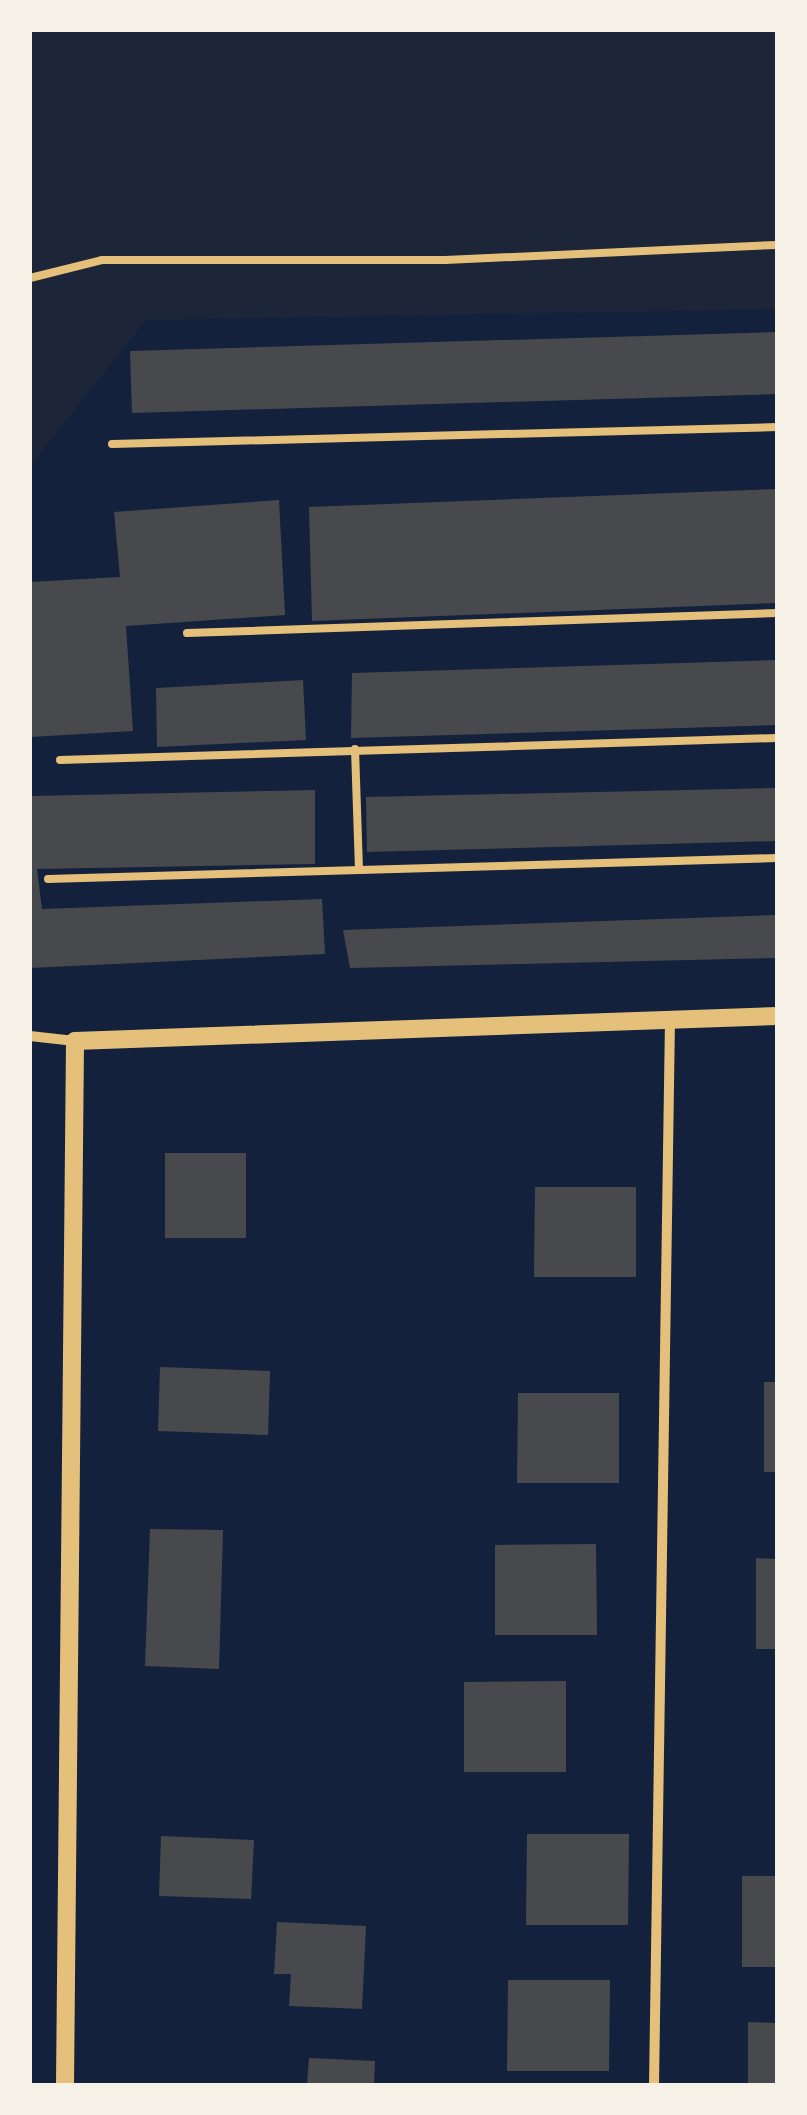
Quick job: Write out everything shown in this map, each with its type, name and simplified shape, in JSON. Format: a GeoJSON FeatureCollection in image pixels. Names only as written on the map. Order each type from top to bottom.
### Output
{"type":"FeatureCollection","features":[{"type":"Feature","properties":{"kind":"street"},"geometry":{"type":"LineString","coordinates":[[30,1036],[75,1041],[777,1016]]}},
{"type":"Feature","properties":{"kind":"street"},"geometry":{"type":"LineString","coordinates":[[654,2085],[670,1020]]}},
{"type":"Feature","properties":{"kind":"street"},"geometry":{"type":"LineString","coordinates":[[65,2085],[75,1041]]}},
{"type":"Feature","properties":{"kind":"lane"},"geometry":{"type":"LineString","coordinates":[[30,278],[102,260],[445,260],[777,245]]}},
{"type":"Feature","properties":{"kind":"lane"},"geometry":{"type":"LineString","coordinates":[[112,444],[777,427]]}},
{"type":"Feature","properties":{"kind":"lane"},"geometry":{"type":"LineString","coordinates":[[187,633],[777,613]]}},
{"type":"Feature","properties":{"kind":"lane"},"geometry":{"type":"LineString","coordinates":[[60,760],[777,738]]}},
{"type":"Feature","properties":{"kind":"lane"},"geometry":{"type":"LineString","coordinates":[[355,749],[359,868]]}},
{"type":"Feature","properties":{"kind":"lane"},"geometry":{"type":"LineString","coordinates":[[48,878],[777,858]]}},
{"type":"Feature","properties":{"kind":"shaded area"},"geometry":{"type":"Polygon","coordinates":[[[30,30],[777,30],[777,309],[146,320],[30,466],[30,30]]]}},
{"type":"Feature","properties":{"kind":"building"},"geometry":{"type":"Polygon","coordinates":[[[777,332],[777,394],[132,413],[130,351],[777,332]]]}},
{"type":"Feature","properties":{"kind":"building"},"geometry":{"type":"Polygon","coordinates":[[[777,489],[777,603],[312,621],[309,507],[777,489]]]}},
{"type":"Feature","properties":{"kind":"building"},"geometry":{"type":"Polygon","coordinates":[[[279,500],[285,615],[126,626],[133,731],[30,737],[30,582],[120,577],[114,512],[279,500]]]}},
{"type":"Feature","properties":{"kind":"building"},"geometry":{"type":"Polygon","coordinates":[[[777,660],[777,725],[351,738],[352,673],[777,660]]]}},
{"type":"Feature","properties":{"kind":"building"},"geometry":{"type":"Polygon","coordinates":[[[303,680],[306,740],[157,747],[156,688],[303,680]]]}},
{"type":"Feature","properties":{"kind":"building"},"geometry":{"type":"Polygon","coordinates":[[[777,788],[777,841],[367,852],[366,797],[777,788]]]}},
{"type":"Feature","properties":{"kind":"building"},"geometry":{"type":"Polygon","coordinates":[[[315,790],[315,864],[37,869],[42,909],[322,899],[325,954],[30,968],[30,796],[315,790]]]}},
{"type":"Feature","properties":{"kind":"building"},"geometry":{"type":"Polygon","coordinates":[[[777,915],[777,958],[350,968],[343,930],[777,915]]]}},
{"type":"Feature","properties":{"kind":"building"},"geometry":{"type":"Polygon","coordinates":[[[165,1153],[246,1153],[246,1238],[165,1238],[165,1153]]]}},
{"type":"Feature","properties":{"kind":"building"},"geometry":{"type":"Polygon","coordinates":[[[535,1187],[636,1187],[636,1277],[534,1277],[535,1187]]]}},
{"type":"Feature","properties":{"kind":"building"},"geometry":{"type":"Polygon","coordinates":[[[160,1367],[270,1371],[268,1435],[158,1431],[160,1367]]]}},
{"type":"Feature","properties":{"kind":"building"},"geometry":{"type":"Polygon","coordinates":[[[764,1382],[777,1382],[777,1472],[764,1472],[764,1382]]]}},
{"type":"Feature","properties":{"kind":"building"},"geometry":{"type":"Polygon","coordinates":[[[518,1393],[619,1393],[619,1483],[517,1483],[518,1393]]]}},
{"type":"Feature","properties":{"kind":"building"},"geometry":{"type":"Polygon","coordinates":[[[150,1529],[223,1530],[219,1669],[145,1666],[150,1529]]]}},
{"type":"Feature","properties":{"kind":"building"},"geometry":{"type":"Polygon","coordinates":[[[596,1544],[597,1635],[495,1635],[495,1545],[596,1544]]]}},
{"type":"Feature","properties":{"kind":"building"},"geometry":{"type":"Polygon","coordinates":[[[756,1558],[777,1559],[777,1649],[756,1649],[756,1558]]]}},
{"type":"Feature","properties":{"kind":"building"},"geometry":{"type":"Polygon","coordinates":[[[566,1681],[566,1772],[464,1772],[464,1682],[566,1681]]]}},
{"type":"Feature","properties":{"kind":"building"},"geometry":{"type":"Polygon","coordinates":[[[527,1834],[629,1834],[628,1925],[526,1925],[527,1834]]]}},
{"type":"Feature","properties":{"kind":"building"},"geometry":{"type":"Polygon","coordinates":[[[161,1836],[254,1840],[251,1899],[159,1896],[161,1836]]]}},
{"type":"Feature","properties":{"kind":"building"},"geometry":{"type":"Polygon","coordinates":[[[742,1876],[777,1876],[777,1967],[742,1967],[742,1876]]]}},
{"type":"Feature","properties":{"kind":"building"},"geometry":{"type":"Polygon","coordinates":[[[277,1922],[366,1926],[362,2009],[289,2006],[291,1974],[274,1974],[277,1922]]]}},
{"type":"Feature","properties":{"kind":"building"},"geometry":{"type":"Polygon","coordinates":[[[508,1980],[610,1980],[609,2071],[507,2071],[508,1980]]]}},
{"type":"Feature","properties":{"kind":"building"},"geometry":{"type":"Polygon","coordinates":[[[748,2022],[777,2023],[777,2085],[748,2085],[748,2022]]]}},
{"type":"Feature","properties":{"kind":"building"},"geometry":{"type":"Polygon","coordinates":[[[309,2058],[375,2061],[374,2085],[307,2085],[309,2058]]]}}]}
